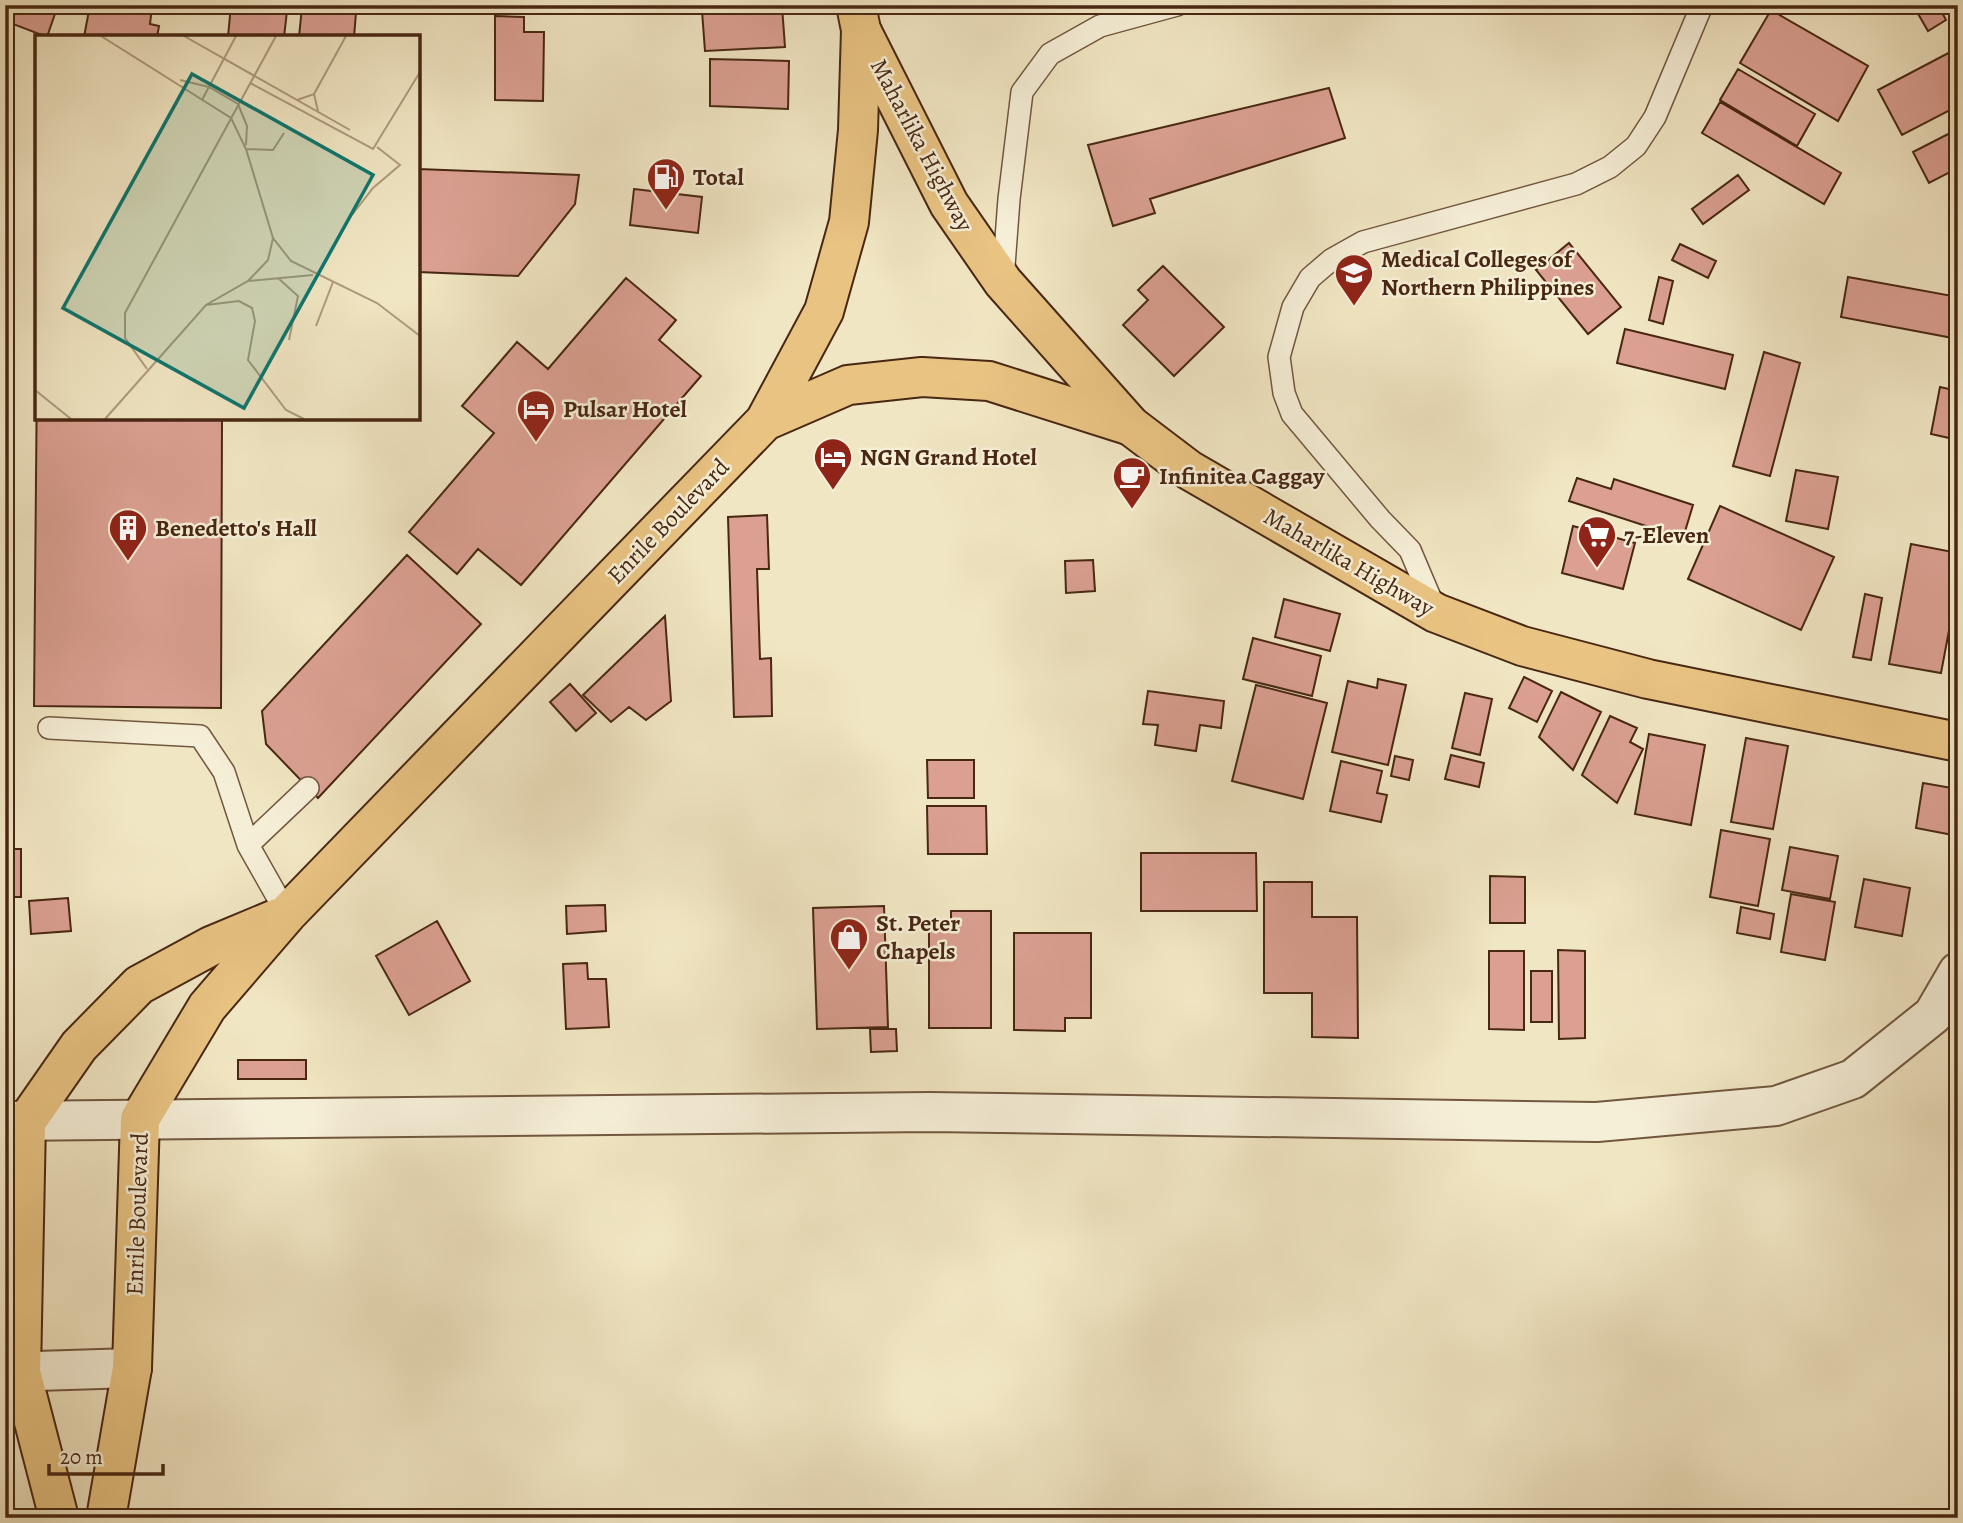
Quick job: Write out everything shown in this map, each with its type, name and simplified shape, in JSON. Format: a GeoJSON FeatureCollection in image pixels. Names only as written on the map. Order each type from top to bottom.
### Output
{"type":"FeatureCollection","features":[{"type":"Feature","properties":{"kind":"main road","name":"Maharlika Highway"},"geometry":{"type":"LineString","coordinates":[[858,18],[948,204],[1003,282],[1131,426],[1189,470],[1436,613],[1522,646],[1648,679],[1958,743]]}},
{"type":"Feature","properties":{"kind":"main road","name":"Enrile Boulevard"},"geometry":{"type":"LineString","coordinates":[[106,1518],[132,1368],[140,1119],[207,1007],[287,914],[765,421],[824,311],[849,222],[858,130],[858,18]]}},
{"type":"Feature","properties":{"kind":"main road"},"geometry":{"type":"LineString","coordinates":[[765,421],[848,385],[922,377],[989,381],[1131,426]]}},
{"type":"Feature","properties":{"kind":"main road","name":"Enrile Boulevard"},"geometry":{"type":"LineString","coordinates":[[15,1121],[79,1046],[139,985],[211,946],[287,914]]}},
{"type":"Feature","properties":{"kind":"main road"},"geometry":{"type":"LineString","coordinates":[[15,1121],[13,1372],[59,1518]]}},
{"type":"Feature","properties":{"kind":"street"},"geometry":{"type":"LineString","coordinates":[[15,1121],[930,1112],[1597,1122],[1776,1106],[1853,1079],[1933,1015],[1958,972]]}},
{"type":"Feature","properties":{"kind":"street"},"geometry":{"type":"LineString","coordinates":[[13,1372],[132,1368]]}},
{"type":"Feature","properties":{"kind":"lane"},"geometry":{"type":"LineString","coordinates":[[1003,282],[1009,199],[1022,92],[1050,54],[1100,26],[1177,5]]}},
{"type":"Feature","properties":{"kind":"lane"},"geometry":{"type":"LineString","coordinates":[[1436,613],[1410,550],[1380,519],[1293,414],[1284,393],[1279,357],[1293,307],[1310,278],[1331,260],[1363,242],[1576,184],[1610,167],[1636,146],[1655,117],[1702,5]]}},
{"type":"Feature","properties":{"kind":"lane"},"geometry":{"type":"LineString","coordinates":[[49,728],[200,736],[224,772],[248,845],[287,914]]}},
{"type":"Feature","properties":{"kind":"lane"},"geometry":{"type":"LineString","coordinates":[[248,845],[308,788]]}},
{"type":"Feature","properties":{"kind":"building"},"geometry":{"type":"Polygon","coordinates":[[[9,5],[58,5],[48,35],[5,21],[9,5]]]}},
{"type":"Feature","properties":{"kind":"building"},"geometry":{"type":"Polygon","coordinates":[[[90,5],[152,7],[150,24],[159,26],[157,35],[84,35],[90,5]]]}},
{"type":"Feature","properties":{"kind":"building"},"geometry":{"type":"Polygon","coordinates":[[[231,5],[287,11],[284,35],[228,35],[231,5]]]}},
{"type":"Feature","properties":{"kind":"building"},"geometry":{"type":"Polygon","coordinates":[[[1913,5],[1938,5],[1946,20],[1928,31],[1913,5]]]}},
{"type":"Feature","properties":{"kind":"building"},"geometry":{"type":"Polygon","coordinates":[[[782,6],[785,47],[705,51],[702,11],[782,6]]]}},
{"type":"Feature","properties":{"kind":"building"},"geometry":{"type":"Polygon","coordinates":[[[302,7],[356,13],[354,35],[299,35],[302,7]]]}},
{"type":"Feature","properties":{"kind":"building"},"geometry":{"type":"Polygon","coordinates":[[[1771,10],[1868,66],[1838,121],[1740,63],[1771,10]]]}},
{"type":"Feature","properties":{"kind":"building"},"geometry":{"type":"Polygon","coordinates":[[[495,16],[524,17],[524,32],[544,32],[543,101],[495,100],[495,16]]]}},
{"type":"Feature","properties":{"kind":"building"},"geometry":{"type":"Polygon","coordinates":[[[1958,48],[1958,106],[1902,135],[1878,90],[1958,48]]]}},
{"type":"Feature","properties":{"kind":"building"},"geometry":{"type":"Polygon","coordinates":[[[710,59],[789,61],[788,109],[710,106],[710,59]]]}},
{"type":"Feature","properties":{"kind":"building"},"geometry":{"type":"Polygon","coordinates":[[[1738,69],[1815,114],[1797,146],[1720,100],[1738,69]]]}},
{"type":"Feature","properties":{"kind":"building"},"geometry":{"type":"Polygon","coordinates":[[[1329,88],[1345,138],[1150,199],[1155,213],[1113,226],[1088,145],[1329,88]]]}},
{"type":"Feature","properties":{"kind":"building"},"geometry":{"type":"Polygon","coordinates":[[[1720,102],[1841,173],[1824,204],[1702,133],[1720,102]]]}},
{"type":"Feature","properties":{"kind":"building"},"geometry":{"type":"Polygon","coordinates":[[[1958,129],[1958,168],[1929,183],[1913,152],[1958,129]]]}},
{"type":"Feature","properties":{"kind":"building"},"geometry":{"type":"Polygon","coordinates":[[[420,169],[579,175],[575,204],[518,276],[420,272],[420,169]]]}},
{"type":"Feature","properties":{"kind":"building"},"geometry":{"type":"Polygon","coordinates":[[[1738,175],[1749,190],[1703,224],[1692,209],[1738,175]]]}},
{"type":"Feature","properties":{"kind":"building","name":"Total"},"geometry":{"type":"Polygon","coordinates":[[[634,189],[702,197],[698,233],[630,225],[634,189]]]}},
{"type":"Feature","properties":{"kind":"building"},"geometry":{"type":"Polygon","coordinates":[[[1569,243],[1621,307],[1588,334],[1536,270],[1569,243]]]}},
{"type":"Feature","properties":{"kind":"building"},"geometry":{"type":"Polygon","coordinates":[[[1680,244],[1716,261],[1708,278],[1672,260],[1680,244]]]}},
{"type":"Feature","properties":{"kind":"building"},"geometry":{"type":"Polygon","coordinates":[[[1163,266],[1224,327],[1174,376],[1123,325],[1148,300],[1138,290],[1163,266]]]}},
{"type":"Feature","properties":{"kind":"building"},"geometry":{"type":"Polygon","coordinates":[[[1659,277],[1673,281],[1663,324],[1649,320],[1659,277]]]}},
{"type":"Feature","properties":{"kind":"building"},"geometry":{"type":"Polygon","coordinates":[[[1848,277],[1958,297],[1958,339],[1841,317],[1848,277]]]}},
{"type":"Feature","properties":{"kind":"building"},"geometry":{"type":"Polygon","coordinates":[[[626,278],[676,320],[659,340],[701,376],[521,585],[478,549],[457,574],[409,532],[494,433],[462,406],[517,342],[548,369],[626,278]]]}},
{"type":"Feature","properties":{"kind":"building"},"geometry":{"type":"Polygon","coordinates":[[[1625,329],[1733,355],[1725,389],[1617,363],[1625,329]]]}},
{"type":"Feature","properties":{"kind":"building"},"geometry":{"type":"Polygon","coordinates":[[[1764,352],[1800,363],[1770,476],[1733,466],[1764,352]]]}},
{"type":"Feature","properties":{"kind":"building"},"geometry":{"type":"Polygon","coordinates":[[[1940,387],[1958,391],[1958,440],[1931,434],[1940,387]]]}},
{"type":"Feature","properties":{"kind":"building","name":"Benedetto's Hall"},"geometry":{"type":"Polygon","coordinates":[[[37,420],[222,420],[221,708],[34,706],[37,420]]]}},
{"type":"Feature","properties":{"kind":"building"},"geometry":{"type":"Polygon","coordinates":[[[1796,470],[1838,477],[1828,529],[1786,521],[1796,470]]]}},
{"type":"Feature","properties":{"kind":"building"},"geometry":{"type":"Polygon","coordinates":[[[1577,478],[1611,489],[1614,479],[1693,505],[1683,538],[1569,501],[1577,478]]]}},
{"type":"Feature","properties":{"kind":"building"},"geometry":{"type":"Polygon","coordinates":[[[1720,506],[1834,557],[1801,630],[1688,579],[1720,506]]]}},
{"type":"Feature","properties":{"kind":"building"},"geometry":{"type":"Polygon","coordinates":[[[767,515],[769,569],[757,569],[760,659],[771,658],[772,716],[734,717],[728,517],[767,515]]]}},
{"type":"Feature","properties":{"kind":"building"},"geometry":{"type":"Polygon","coordinates":[[[1573,526],[1635,543],[1623,589],[1562,573],[1573,526]]]}},
{"type":"Feature","properties":{"kind":"building"},"geometry":{"type":"Polygon","coordinates":[[[1911,544],[1958,553],[1958,583],[1941,673],[1889,664],[1911,544]]]}},
{"type":"Feature","properties":{"kind":"building"},"geometry":{"type":"Polygon","coordinates":[[[407,555],[481,624],[318,798],[266,744],[262,711],[407,555]]]}},
{"type":"Feature","properties":{"kind":"building"},"geometry":{"type":"Polygon","coordinates":[[[1093,560],[1095,591],[1066,593],[1065,561],[1093,560]]]}},
{"type":"Feature","properties":{"kind":"building"},"geometry":{"type":"Polygon","coordinates":[[[1865,594],[1882,598],[1871,660],[1853,657],[1865,594]]]}},
{"type":"Feature","properties":{"kind":"building"},"geometry":{"type":"Polygon","coordinates":[[[1284,599],[1340,614],[1330,651],[1275,637],[1284,599]]]}},
{"type":"Feature","properties":{"kind":"building"},"geometry":{"type":"Polygon","coordinates":[[[665,616],[671,701],[646,720],[629,707],[611,722],[583,695],[665,616]]]}},
{"type":"Feature","properties":{"kind":"building"},"geometry":{"type":"Polygon","coordinates":[[[1253,638],[1321,656],[1312,696],[1243,679],[1253,638]]]}},
{"type":"Feature","properties":{"kind":"building"},"geometry":{"type":"Polygon","coordinates":[[[1524,677],[1552,691],[1537,722],[1509,708],[1524,677]]]}},
{"type":"Feature","properties":{"kind":"building"},"geometry":{"type":"Polygon","coordinates":[[[1378,679],[1406,685],[1388,765],[1332,752],[1348,681],[1377,688],[1378,679]]]}},
{"type":"Feature","properties":{"kind":"building"},"geometry":{"type":"Polygon","coordinates":[[[570,684],[596,713],[576,731],[550,702],[570,684]]]}},
{"type":"Feature","properties":{"kind":"building"},"geometry":{"type":"Polygon","coordinates":[[[1256,685],[1327,703],[1303,799],[1232,781],[1256,685]]]}},
{"type":"Feature","properties":{"kind":"building"},"geometry":{"type":"Polygon","coordinates":[[[1148,691],[1224,701],[1221,728],[1200,725],[1196,751],[1155,745],[1158,725],[1143,724],[1148,691]]]}},
{"type":"Feature","properties":{"kind":"building"},"geometry":{"type":"Polygon","coordinates":[[[1561,692],[1601,712],[1573,770],[1539,737],[1561,692]]]}},
{"type":"Feature","properties":{"kind":"building"},"geometry":{"type":"Polygon","coordinates":[[[1465,693],[1492,699],[1480,755],[1452,748],[1465,693]]]}},
{"type":"Feature","properties":{"kind":"building"},"geometry":{"type":"Polygon","coordinates":[[[1610,716],[1637,728],[1630,742],[1643,749],[1617,803],[1582,775],[1610,716]]]}},
{"type":"Feature","properties":{"kind":"building"},"geometry":{"type":"Polygon","coordinates":[[[1649,734],[1705,745],[1691,825],[1635,814],[1649,734]]]}},
{"type":"Feature","properties":{"kind":"building"},"geometry":{"type":"Polygon","coordinates":[[[1746,738],[1788,746],[1773,829],[1731,822],[1746,738]]]}},
{"type":"Feature","properties":{"kind":"building"},"geometry":{"type":"Polygon","coordinates":[[[1451,755],[1484,763],[1479,787],[1445,779],[1451,755]]]}},
{"type":"Feature","properties":{"kind":"building"},"geometry":{"type":"Polygon","coordinates":[[[1395,756],[1413,760],[1409,780],[1391,776],[1395,756]]]}},
{"type":"Feature","properties":{"kind":"building"},"geometry":{"type":"Polygon","coordinates":[[[927,760],[974,760],[974,798],[928,798],[927,760]]]}},
{"type":"Feature","properties":{"kind":"building"},"geometry":{"type":"Polygon","coordinates":[[[1341,761],[1382,771],[1377,793],[1387,795],[1381,822],[1330,811],[1341,761]]]}},
{"type":"Feature","properties":{"kind":"building"},"geometry":{"type":"Polygon","coordinates":[[[1923,783],[1958,789],[1958,836],[1916,828],[1923,783]]]}},
{"type":"Feature","properties":{"kind":"building"},"geometry":{"type":"Polygon","coordinates":[[[927,806],[986,806],[987,854],[928,854],[927,806]]]}},
{"type":"Feature","properties":{"kind":"building"},"geometry":{"type":"Polygon","coordinates":[[[1721,830],[1770,839],[1758,906],[1710,897],[1721,830]]]}},
{"type":"Feature","properties":{"kind":"building"},"geometry":{"type":"Polygon","coordinates":[[[1790,847],[1838,856],[1830,899],[1782,890],[1790,847]]]}},
{"type":"Feature","properties":{"kind":"building"},"geometry":{"type":"Polygon","coordinates":[[[5,849],[21,849],[21,897],[5,897],[5,849]]]}},
{"type":"Feature","properties":{"kind":"building"},"geometry":{"type":"Polygon","coordinates":[[[1141,853],[1256,853],[1257,911],[1141,911],[1141,853]]]}},
{"type":"Feature","properties":{"kind":"building"},"geometry":{"type":"Polygon","coordinates":[[[1490,876],[1525,877],[1525,923],[1490,923],[1490,876]]]}},
{"type":"Feature","properties":{"kind":"building"},"geometry":{"type":"Polygon","coordinates":[[[1864,879],[1910,888],[1902,936],[1855,927],[1864,879]]]}},
{"type":"Feature","properties":{"kind":"building"},"geometry":{"type":"Polygon","coordinates":[[[1264,882],[1312,882],[1312,917],[1357,917],[1358,1038],[1312,1037],[1312,993],[1264,993],[1264,882]]]}},
{"type":"Feature","properties":{"kind":"building"},"geometry":{"type":"Polygon","coordinates":[[[1791,894],[1835,902],[1825,960],[1781,952],[1791,894]]]}},
{"type":"Feature","properties":{"kind":"building"},"geometry":{"type":"Polygon","coordinates":[[[68,898],[71,931],[31,934],[29,901],[68,898]]]}},
{"type":"Feature","properties":{"kind":"building"},"geometry":{"type":"Polygon","coordinates":[[[605,905],[606,931],[567,934],[566,906],[605,905]]]}},
{"type":"Feature","properties":{"kind":"building"},"geometry":{"type":"Polygon","coordinates":[[[884,906],[888,1027],[817,1029],[813,908],[884,906]]]}},
{"type":"Feature","properties":{"kind":"building"},"geometry":{"type":"Polygon","coordinates":[[[1741,907],[1774,914],[1770,939],[1737,933],[1741,907]]]}},
{"type":"Feature","properties":{"kind":"building"},"geometry":{"type":"Polygon","coordinates":[[[951,911],[991,911],[991,1028],[929,1028],[929,925],[951,925],[951,911]]]}},
{"type":"Feature","properties":{"kind":"building"},"geometry":{"type":"Polygon","coordinates":[[[437,921],[470,981],[409,1015],[376,956],[437,921]]]}},
{"type":"Feature","properties":{"kind":"building"},"geometry":{"type":"Polygon","coordinates":[[[1014,933],[1091,933],[1091,1018],[1065,1018],[1065,1031],[1014,1030],[1014,933]]]}},
{"type":"Feature","properties":{"kind":"building"},"geometry":{"type":"Polygon","coordinates":[[[1558,950],[1585,951],[1585,1038],[1559,1039],[1558,950]]]}},
{"type":"Feature","properties":{"kind":"building"},"geometry":{"type":"Polygon","coordinates":[[[1489,951],[1524,951],[1524,1030],[1489,1029],[1489,951]]]}},
{"type":"Feature","properties":{"kind":"building"},"geometry":{"type":"Polygon","coordinates":[[[587,963],[588,979],[606,979],[609,1027],[566,1029],[563,964],[587,963]]]}},
{"type":"Feature","properties":{"kind":"building"},"geometry":{"type":"Polygon","coordinates":[[[1531,971],[1552,971],[1552,1022],[1531,1022],[1531,971]]]}},
{"type":"Feature","properties":{"kind":"building"},"geometry":{"type":"Polygon","coordinates":[[[870,1029],[896,1029],[897,1051],[871,1052],[870,1029]]]}},
{"type":"Feature","properties":{"kind":"building"},"geometry":{"type":"Polygon","coordinates":[[[238,1060],[306,1060],[306,1079],[238,1079],[238,1060]]]}},
{"type":"Feature","properties":{"kind":"place","name":"Total"},"geometry":{"type":"Point","coordinates":[666,211]}},
{"type":"Feature","properties":{"kind":"place","name":"Medical Colleges of Northern Philippines"},"geometry":{"type":"Point","coordinates":[1354,307]}},
{"type":"Feature","properties":{"kind":"place","name":"Pulsar Hotel"},"geometry":{"type":"Point","coordinates":[536,443]}},
{"type":"Feature","properties":{"kind":"place","name":"NGN Grand Hotel"},"geometry":{"type":"Point","coordinates":[833,491]}},
{"type":"Feature","properties":{"kind":"place","name":"Infinitea Caggay"},"geometry":{"type":"Point","coordinates":[1132,510]}},
{"type":"Feature","properties":{"kind":"place","name":"Benedetto's Hall"},"geometry":{"type":"Point","coordinates":[128,562]}},
{"type":"Feature","properties":{"kind":"place","name":"7-Eleven"},"geometry":{"type":"Point","coordinates":[1597,569]}},
{"type":"Feature","properties":{"kind":"place","name":"St. Peter Chapels"},"geometry":{"type":"Point","coordinates":[849,971]}}]}
